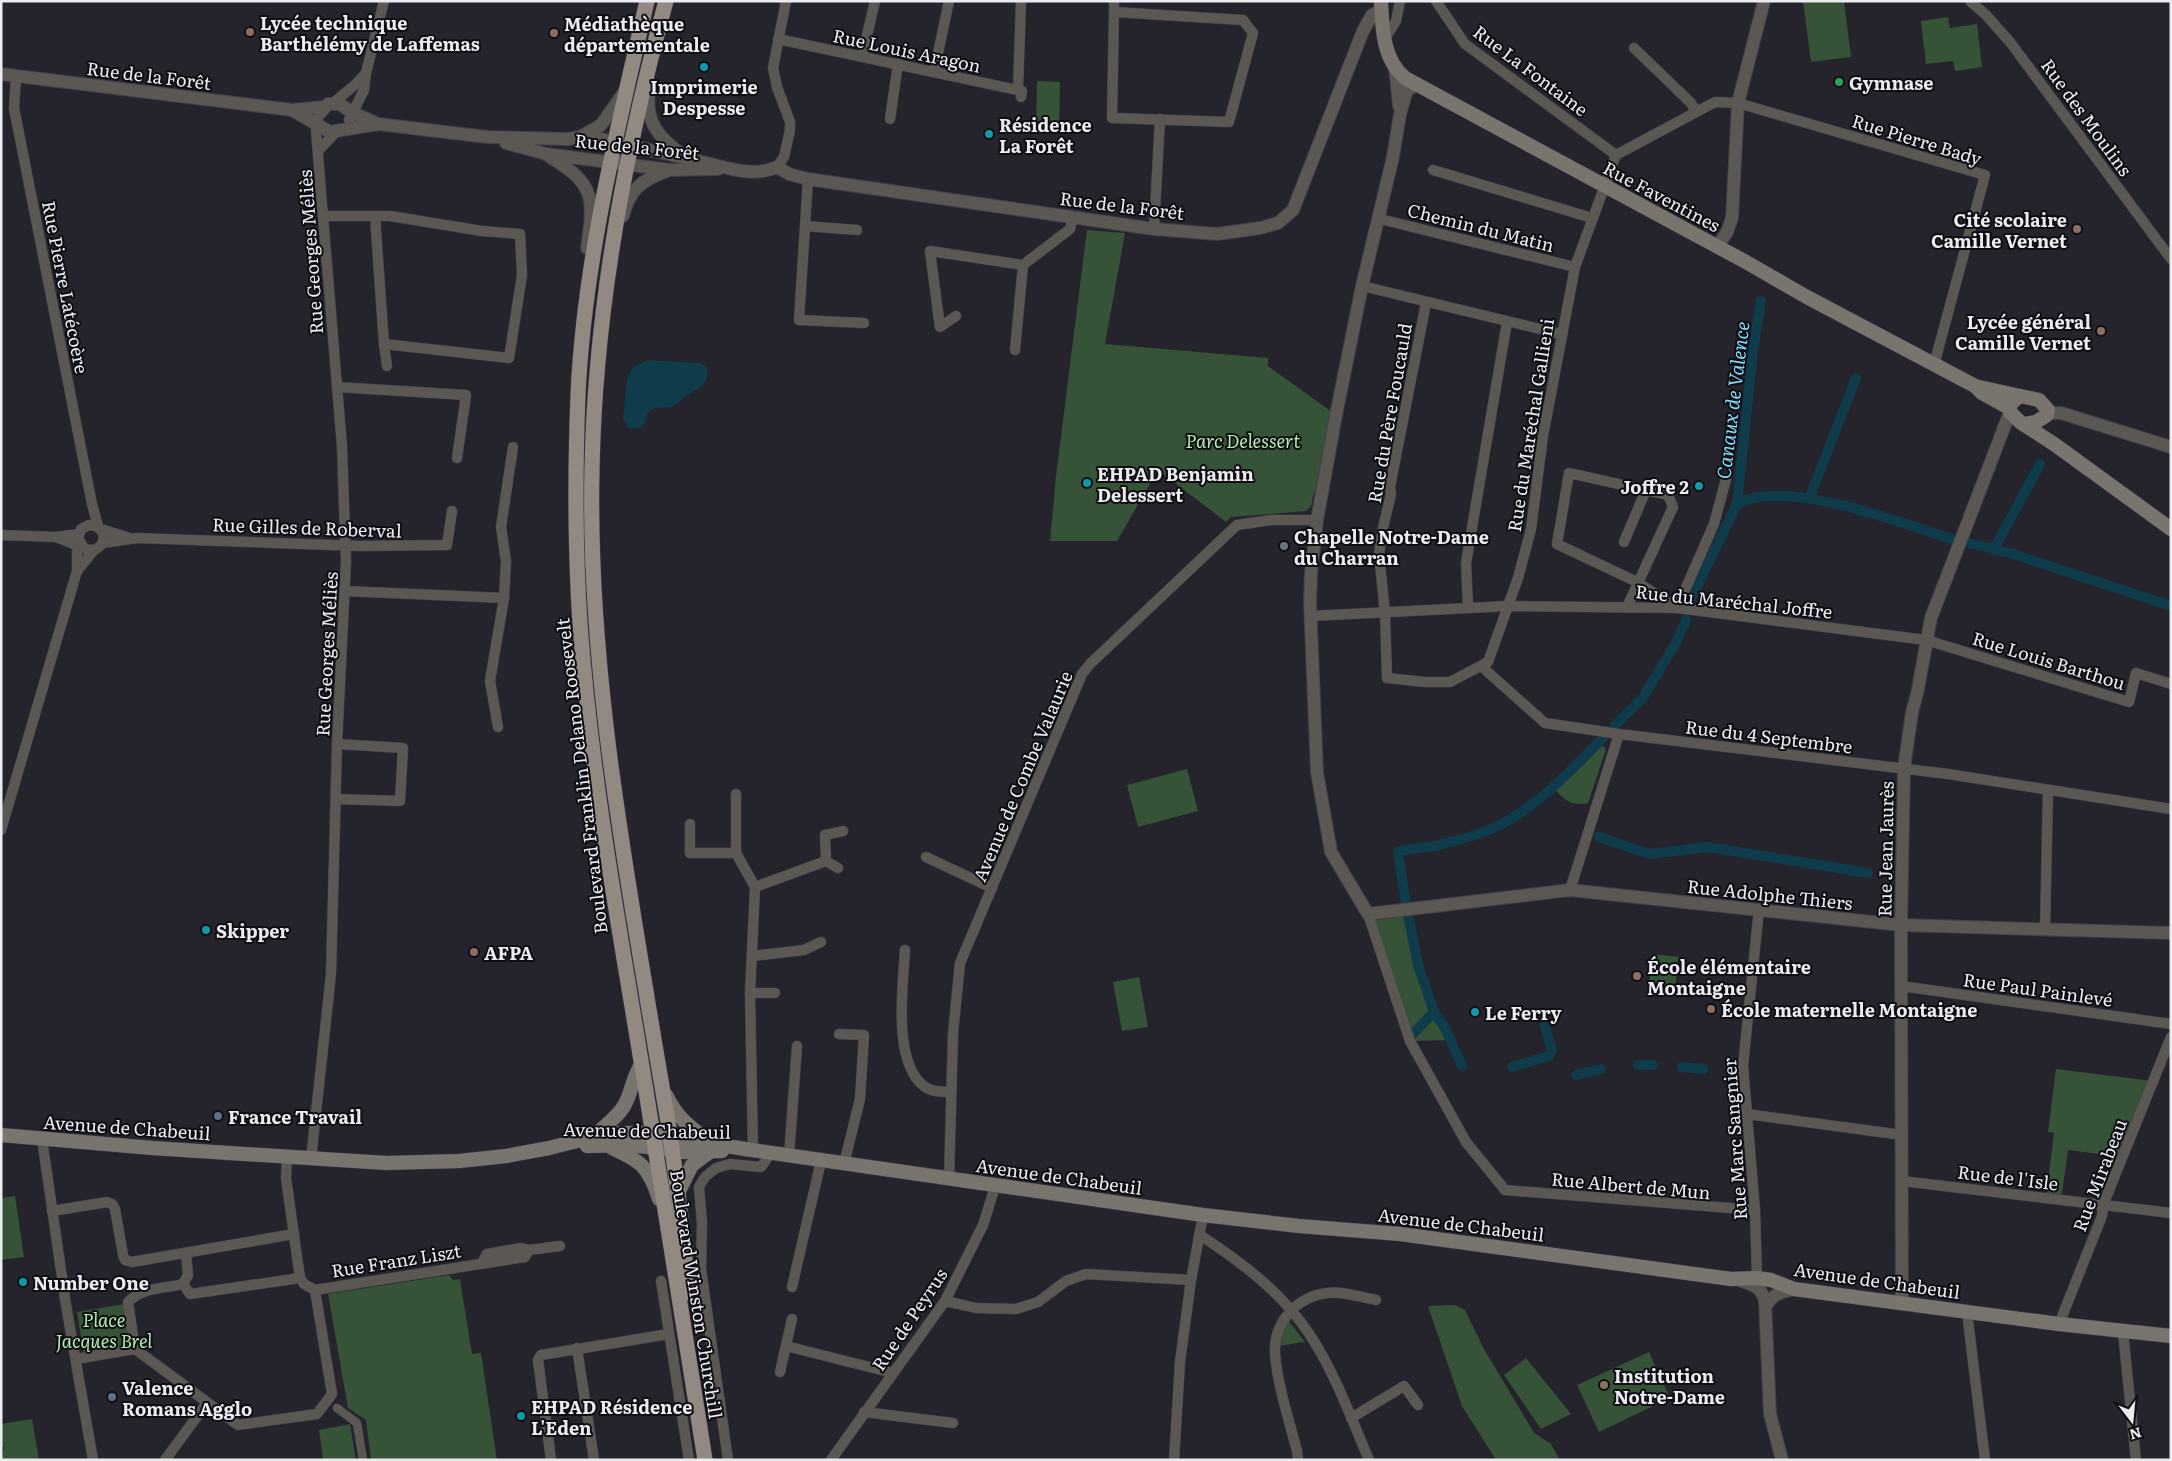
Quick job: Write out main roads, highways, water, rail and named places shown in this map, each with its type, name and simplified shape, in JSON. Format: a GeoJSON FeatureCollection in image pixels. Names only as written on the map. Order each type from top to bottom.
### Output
{"type":"FeatureCollection","features":[{"type":"Feature","properties":{"kind":"main road","name":"Boulevard Franklin Delano Roosevelt"},"geometry":{"type":"LineString","coordinates":[[647,1],[614,142],[594,249],[578,393],[576,469],[580,623],[587,696],[600,809],[653,1142]]}},
{"type":"Feature","properties":{"kind":"main road","name":"Boulevard Franklin Delano Roosevelt"},"geometry":{"type":"LineString","coordinates":[[665,6],[646,74],[626,164],[613,239],[598,353],[592,470],[594,584],[603,694],[617,807],[661,1084],[677,1145]]}},
{"type":"Feature","properties":{"kind":"main road","name":"Rue Faventines"},"geometry":{"type":"LineString","coordinates":[[1381,6],[1389,57],[1405,78],[1975,386],[1982,393],[2010,410]]}},
{"type":"Feature","properties":{"kind":"main road","name":"Rue Faventines"},"geometry":{"type":"LineString","coordinates":[[1975,386],[2020,396]]}},
{"type":"Feature","properties":{"kind":"main road"},"geometry":{"type":"LineString","coordinates":[[2054,444],[2048,432],[2047,408],[2038,400],[2020,396],[2012,400],[2010,410],[2016,419],[2054,444],[2171,529]]}},
{"type":"Feature","properties":{"kind":"main road"},"geometry":{"type":"LineString","coordinates":[[2025,424],[2036,422],[2047,415]]}},
{"type":"Feature","properties":{"kind":"main road"},"geometry":{"type":"LineString","coordinates":[[641,1065],[635,1074],[626,1104],[599,1140],[640,1162],[650,1175],[664,1214]]}},
{"type":"Feature","properties":{"kind":"main road","name":"Avenue de Chabeuil"},"geometry":{"type":"LineString","coordinates":[[661,1084],[673,1109],[711,1147]]}},
{"type":"Feature","properties":{"kind":"main road","name":"Avenue de Chabeuil"},"geometry":{"type":"LineString","coordinates":[[1,1135],[311,1159],[424,1163],[459,1161],[549,1148],[599,1140],[621,1134],[653,1142],[749,1150],[996,1187],[1203,1215],[1429,1238],[1735,1279],[1757,1278],[1771,1280],[1794,1289],[2123,1332],[2171,1336]]}},
{"type":"Feature","properties":{"kind":"main road","name":"Boulevard Winston Churchill"},"geometry":{"type":"LineString","coordinates":[[653,1142],[704,1460]]}},
{"type":"Feature","properties":{"kind":"main road","name":"Boulevard Winston Churchill"},"geometry":{"type":"LineString","coordinates":[[677,1145],[677,1195],[686,1248],[685,1266],[713,1460]]}},
{"type":"Feature","properties":{"kind":"main road"},"geometry":{"type":"LineString","coordinates":[[677,1195],[692,1165],[711,1147]]}},
{"type":"Feature","properties":{"kind":"water"},"geometry":{"type":"Polygon","coordinates":[[[647,360],[700,363],[707,367],[707,378],[701,386],[675,405],[669,408],[652,409],[647,415],[644,425],[641,427],[629,428],[623,419],[627,379],[632,368],[647,360]]]}},
{"type":"Feature","properties":{"kind":"waterway","name":"Canaux de Valence"},"geometry":{"type":"LineString","coordinates":[[1737,504],[1753,351],[1761,301]]}},
{"type":"Feature","properties":{"kind":"waterway"},"geometry":{"type":"LineString","coordinates":[[1809,499],[1856,378]]}},
{"type":"Feature","properties":{"kind":"waterway"},"geometry":{"type":"LineString","coordinates":[[1994,549],[2040,464]]}},
{"type":"Feature","properties":{"kind":"waterway"},"geometry":{"type":"LineString","coordinates":[[1690,601],[1737,504],[1758,497],[1784,496],[1813,499],[1876,514],[1954,540]]}},
{"type":"Feature","properties":{"kind":"waterway"},"geometry":{"type":"LineString","coordinates":[[1969,543],[2013,554],[2171,606]]}},
{"type":"Feature","properties":{"kind":"waterway"},"geometry":{"type":"LineString","coordinates":[[1615,725],[1642,699],[1677,641],[1686,620]]}},
{"type":"Feature","properties":{"kind":"waterway"},"geometry":{"type":"LineString","coordinates":[[1406,904],[1398,852],[1459,840],[1485,832],[1507,821],[1522,812],[1551,789],[1603,738]]}},
{"type":"Feature","properties":{"kind":"waterway"},"geometry":{"type":"LineString","coordinates":[[1599,837],[1649,854],[1708,847],[1868,873]]}},
{"type":"Feature","properties":{"kind":"waterway","name":"Canaux de Valence"},"geometry":{"type":"LineString","coordinates":[[1408,915],[1418,965],[1434,1012],[1445,1028],[1462,1066]]}},
{"type":"Feature","properties":{"kind":"waterway","name":"Canaux de Valence"},"geometry":{"type":"LineString","coordinates":[[1411,1036],[1434,1012]]}},
{"type":"Feature","properties":{"kind":"waterway","name":"Canaux de Valence"},"geometry":{"type":"LineString","coordinates":[[1512,1067],[1549,1056],[1552,1051],[1545,1026]]}},
{"type":"Feature","properties":{"kind":"waterway"},"geometry":{"type":"LineString","coordinates":[[1638,1065],[1653,1065]]}},
{"type":"Feature","properties":{"kind":"waterway"},"geometry":{"type":"LineString","coordinates":[[1682,1067],[1703,1069]]}},
{"type":"Feature","properties":{"kind":"waterway"},"geometry":{"type":"LineString","coordinates":[[1576,1075],[1601,1069]]}},
{"type":"Feature","properties":{"kind":"place","name":"Lycée technique Barthélémy de Laffemas"},"geometry":{"type":"Point","coordinates":[250,32]}},
{"type":"Feature","properties":{"kind":"place","name":"Médiathèque départementale"},"geometry":{"type":"Point","coordinates":[554,33]}},
{"type":"Feature","properties":{"kind":"place","name":"Imprimerie Despesse"},"geometry":{"type":"Point","coordinates":[704,67]}},
{"type":"Feature","properties":{"kind":"place","name":"Gymnase"},"geometry":{"type":"Point","coordinates":[1839,82]}},
{"type":"Feature","properties":{"kind":"place","name":"Résidence La Forêt"},"geometry":{"type":"Point","coordinates":[989,134]}},
{"type":"Feature","properties":{"kind":"place","name":"Cité scolaire Camille Vernet"},"geometry":{"type":"Point","coordinates":[2077,229]}},
{"type":"Feature","properties":{"kind":"place","name":"Lycée général Camille Vernet"},"geometry":{"type":"Point","coordinates":[2101,331]}},
{"type":"Feature","properties":{"kind":"place","name":"EHPAD Benjamin Delessert"},"geometry":{"type":"Point","coordinates":[1087,483]}},
{"type":"Feature","properties":{"kind":"place","name":"Joffre 2"},"geometry":{"type":"Point","coordinates":[1699,486]}},
{"type":"Feature","properties":{"kind":"place","name":"Chapelle Notre-Dame du Charran"},"geometry":{"type":"Point","coordinates":[1284,546]}},
{"type":"Feature","properties":{"kind":"place","name":"Skipper"},"geometry":{"type":"Point","coordinates":[206,930]}},
{"type":"Feature","properties":{"kind":"place","name":"AFPA"},"geometry":{"type":"Point","coordinates":[474,952]}},
{"type":"Feature","properties":{"kind":"place","name":"École élémentaire Montaigne"},"geometry":{"type":"Point","coordinates":[1637,976]}},
{"type":"Feature","properties":{"kind":"place","name":"École maternelle Montaigne"},"geometry":{"type":"Point","coordinates":[1711,1009]}},
{"type":"Feature","properties":{"kind":"place","name":"Le Ferry"},"geometry":{"type":"Point","coordinates":[1475,1012]}},
{"type":"Feature","properties":{"kind":"place","name":"France Travail"},"geometry":{"type":"Point","coordinates":[218,1116]}},
{"type":"Feature","properties":{"kind":"place","name":"Number One"},"geometry":{"type":"Point","coordinates":[23,1282]}},
{"type":"Feature","properties":{"kind":"place","name":"Institution Notre-Dame"},"geometry":{"type":"Point","coordinates":[1604,1385]}},
{"type":"Feature","properties":{"kind":"place","name":"Valence Romans Agglo"},"geometry":{"type":"Point","coordinates":[112,1397]}},
{"type":"Feature","properties":{"kind":"place","name":"EHPAD Résidence L'Eden"},"geometry":{"type":"Point","coordinates":[521,1416]}},
{"type":"Feature","properties":{"kind":"park label","name":"Parc Delessert"},"geometry":{"type":"Point","coordinates":[1243,440]}},
{"type":"Feature","properties":{"kind":"park label","name":"Place Jacques Brel"},"geometry":{"type":"Point","coordinates":[104,1329]}}]}
